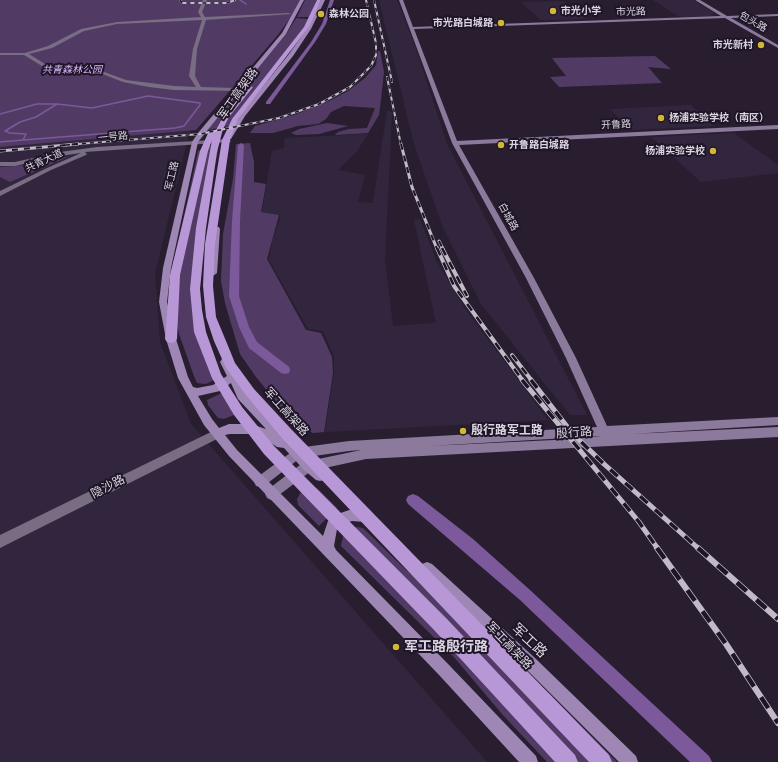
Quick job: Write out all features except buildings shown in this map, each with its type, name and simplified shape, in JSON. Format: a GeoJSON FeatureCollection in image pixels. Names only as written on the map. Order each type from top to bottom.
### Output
{"type":"FeatureCollection","features":[{"type":"Feature","properties":{"kind":"highway","name":"军工高架路"},"geometry":{"type":"LineString","coordinates":[[312,0],[297,27],[277,54],[226,116],[219,129],[213,152],[201,228],[195,289],[200,332],[216,375],[238,411],[269,450],[441,625],[568,762]]}},
{"type":"Feature","properties":{"kind":"highway","name":"军工高架路"},"geometry":{"type":"LineString","coordinates":[[319,0],[306,26],[235,119],[226,140],[210,244],[208,286],[211,317],[230,365],[250,392],[286,434],[602,762]]}},
{"type":"Feature","properties":{"kind":"highway"},"geometry":{"type":"LineString","coordinates":[[171,338],[175,275],[204,150],[212,133],[226,116]]}},
{"type":"Feature","properties":{"kind":"main road","name":"军工路"},"geometry":{"type":"LineString","coordinates":[[302,0],[284,33],[195,142],[167,268],[163,302],[171,338],[184,378],[190,390],[208,422],[233,454],[445,671],[530,762]]}},
{"type":"Feature","properties":{"kind":"main road","name":"军工路"},"geometry":{"type":"LineString","coordinates":[[323,0],[309,29],[287,61],[243,115],[228,142],[222,168],[213,286],[215,317],[219,344],[231,376],[242,396],[308,466],[365,516],[378,524],[531,664],[630,762]]}},
{"type":"Feature","properties":{"kind":"main road"},"geometry":{"type":"LineString","coordinates":[[190,390],[197,392],[216,388],[224,384],[231,376]]}},
{"type":"Feature","properties":{"kind":"main road","name":"军工路"},"geometry":{"type":"LineString","coordinates":[[217,434],[230,429],[250,429],[265,433],[297,453]]}},
{"type":"Feature","properties":{"kind":"main road"},"geometry":{"type":"LineString","coordinates":[[331,555],[328,546],[328,534],[332,525],[339,519],[352,515],[365,516]]}},
{"type":"Feature","properties":{"kind":"street"},"geometry":{"type":"LineString","coordinates":[[199,88],[192,76],[195,49],[204,18],[200,12],[205,0]]}},
{"type":"Feature","properties":{"kind":"street","name":"白城路"},"geometry":{"type":"LineString","coordinates":[[402,0],[455,143],[530,278],[571,358],[606,435]]}},
{"type":"Feature","properties":{"kind":"street","name":"包头路"},"geometry":{"type":"LineString","coordinates":[[697,0],[778,47]]}},
{"type":"Feature","properties":{"kind":"street"},"geometry":{"type":"LineString","coordinates":[[0,54],[25,54],[56,44],[83,30],[130,21],[289,14]]}},
{"type":"Feature","properties":{"kind":"street","name":"市光路"},"geometry":{"type":"LineString","coordinates":[[412,28],[778,15]]}},
{"type":"Feature","properties":{"kind":"street"},"geometry":{"type":"LineString","coordinates":[[25,54],[44,65],[96,70],[125,80],[149,85],[237,90]]}},
{"type":"Feature","properties":{"kind":"street","name":"开鲁路"},"geometry":{"type":"LineString","coordinates":[[455,143],[778,127]]}},
{"type":"Feature","properties":{"kind":"street","name":"一号路"},"geometry":{"type":"LineString","coordinates":[[0,164],[15,164],[60,154],[97,149],[195,142],[228,142]]}},
{"type":"Feature","properties":{"kind":"street","name":"共青大道"},"geometry":{"type":"LineString","coordinates":[[0,194],[49,169],[97,149]]}},
{"type":"Feature","properties":{"kind":"street","name":"殷行路"},"geometry":{"type":"LineString","coordinates":[[271,494],[308,466],[366,454],[575,444],[606,435],[778,422]]}},
{"type":"Feature","properties":{"kind":"street","name":"殷行路"},"geometry":{"type":"LineString","coordinates":[[297,453],[349,446],[606,435],[778,432]]}},
{"type":"Feature","properties":{"kind":"street","name":"隐沙路"},"geometry":{"type":"LineString","coordinates":[[0,542],[217,434]]}},
{"type":"Feature","properties":{"kind":"street"},"geometry":{"type":"LineString","coordinates":[[260,482],[297,453]]}},
{"type":"Feature","properties":{"kind":"shaded area"},"geometry":{"type":"Polygon","coordinates":[[[379,0],[397,0],[415,46],[447,144],[587,415],[570,415],[481,304],[442,225],[414,144],[379,0]]]}},
{"type":"Feature","properties":{"kind":"shaded area"},"geometry":{"type":"Polygon","coordinates":[[[653,0],[693,0],[714,13],[711,16],[678,16],[653,0]]]}},
{"type":"Feature","properties":{"kind":"shaded area","name":"市光小学"},"geometry":{"type":"Polygon","coordinates":[[[564,1],[586,19],[541,20],[521,2],[564,1]]]}},
{"type":"Feature","properties":{"kind":"shaded area","name":"杨浦实验学校（南区）"},"geometry":{"type":"Polygon","coordinates":[[[691,105],[714,126],[630,130],[610,109],[691,105]]]}},
{"type":"Feature","properties":{"kind":"shaded area"},"geometry":{"type":"Polygon","coordinates":[[[387,111],[392,112],[385,260],[393,326],[436,323],[414,220],[420,219],[437,262],[464,307],[548,420],[325,432],[334,372],[334,356],[323,331],[308,329],[269,260],[272,243],[281,215],[262,212],[272,151],[284,148],[285,138],[368,134],[357,151],[338,170],[365,175],[358,202],[373,203],[387,111]]]}},
{"type":"Feature","properties":{"kind":"shaded area"},"geometry":{"type":"Polygon","coordinates":[[[190,130],[155,273],[160,342],[191,424],[487,762],[0,762],[0,147],[190,130]]]}},
{"type":"Feature","properties":{"kind":"shaded area","name":"杨浦实验学校"},"geometry":{"type":"Polygon","coordinates":[[[734,133],[778,165],[778,173],[701,182],[651,137],[734,133]]]}},
{"type":"Feature","properties":{"kind":"green space","name":"共青森林公园"},"geometry":{"type":"Polygon","coordinates":[[[0,0],[300,0],[292,16],[277,36],[196,130],[0,147],[0,0]]]}},
{"type":"Feature","properties":{"kind":"green space"},"geometry":{"type":"Polygon","coordinates":[[[305,0],[317,0],[310,17],[297,17],[305,0]]]}},
{"type":"Feature","properties":{"kind":"green space"},"geometry":{"type":"Polygon","coordinates":[[[296,18],[309,19],[229,126],[208,130],[287,33],[296,18]]]}},
{"type":"Feature","properties":{"kind":"green space"},"geometry":{"type":"Polygon","coordinates":[[[378,51],[380,51],[384,72],[381,99],[379,115],[368,133],[335,135],[338,132],[349,129],[367,128],[375,108],[344,106],[331,112],[326,119],[318,124],[298,126],[273,133],[250,133],[255,126],[294,115],[329,101],[348,91],[365,78],[376,65],[378,51]]]}},
{"type":"Feature","properties":{"kind":"green space"},"geometry":{"type":"Polygon","coordinates":[[[655,56],[671,69],[648,67],[662,83],[559,87],[550,77],[566,76],[552,58],[655,56]]]}},
{"type":"Feature","properties":{"kind":"green space"},"geometry":{"type":"Polygon","coordinates":[[[327,123],[348,126],[319,134],[296,135],[291,133],[299,129],[327,123]]]}},
{"type":"Feature","properties":{"kind":"green space"},"geometry":{"type":"Polygon","coordinates":[[[250,143],[254,162],[254,182],[266,184],[261,212],[279,215],[267,259],[306,330],[321,333],[332,357],[333,373],[324,432],[313,433],[300,426],[289,417],[256,377],[240,354],[225,303],[221,281],[223,234],[233,179],[236,144],[250,143]]]}},
{"type":"Feature","properties":{"kind":"green space"},"geometry":{"type":"Polygon","coordinates":[[[209,146],[213,146],[218,150],[208,201],[197,317],[216,379],[206,384],[197,383],[194,376],[179,334],[172,295],[175,258],[198,151],[209,146]]]}},
{"type":"Feature","properties":{"kind":"green space"},"geometry":{"type":"Polygon","coordinates":[[[70,156],[10,182],[0,177],[0,167],[29,165],[70,156]]]}},
{"type":"Feature","properties":{"kind":"green space"},"geometry":{"type":"Polygon","coordinates":[[[228,390],[236,414],[224,419],[218,418],[208,405],[207,400],[228,390]]]}},
{"type":"Feature","properties":{"kind":"green space"},"geometry":{"type":"Polygon","coordinates":[[[312,486],[318,489],[337,508],[319,526],[298,505],[297,499],[301,492],[312,486]]]}},
{"type":"Feature","properties":{"kind":"green space"},"geometry":{"type":"Polygon","coordinates":[[[357,527],[363,528],[406,570],[486,641],[550,694],[617,762],[547,762],[502,714],[453,656],[341,546],[343,536],[349,529],[357,527]]]}},
{"type":"Feature","properties":{"kind":"waterway"},"geometry":{"type":"LineString","coordinates":[[240,0],[246,4]]}},
{"type":"Feature","properties":{"kind":"waterway"},"geometry":{"type":"LineString","coordinates":[[268,103],[313,42],[324,24],[332,0]]}},
{"type":"Feature","properties":{"kind":"waterway"},"geometry":{"type":"LineString","coordinates":[[23,140],[175,128],[184,126],[200,103],[148,96],[92,108],[57,104]]}},
{"type":"Feature","properties":{"kind":"waterway"},"geometry":{"type":"LineString","coordinates":[[0,114],[37,104],[57,104]]}},
{"type":"Feature","properties":{"kind":"waterway"},"geometry":{"type":"LineString","coordinates":[[23,140],[26,134],[10,133],[5,131],[20,122],[36,117],[57,104]]}},
{"type":"Feature","properties":{"kind":"waterway"},"geometry":{"type":"LineString","coordinates":[[0,142],[23,140]]}},
{"type":"Feature","properties":{"kind":"waterway"},"geometry":{"type":"LineString","coordinates":[[241,145],[236,221],[234,296],[244,327],[253,345],[285,370]]}},
{"type":"Feature","properties":{"kind":"waterway"},"geometry":{"type":"LineString","coordinates":[[413,500],[468,544],[525,595],[413,500]]}},
{"type":"Feature","properties":{"kind":"waterway"},"geometry":{"type":"LineString","coordinates":[[525,595],[703,762]]}},
{"type":"Feature","properties":{"kind":"railway"},"geometry":{"type":"LineString","coordinates":[[180,0],[182,3],[227,3],[235,0]]}},
{"type":"Feature","properties":{"kind":"railway"},"geometry":{"type":"LineString","coordinates":[[76,144],[200,134],[279,118],[319,104],[350,87],[371,66],[376,55],[376,43],[366,0]]}},
{"type":"Feature","properties":{"kind":"railway"},"geometry":{"type":"LineString","coordinates":[[374,0],[392,82]]}},
{"type":"Feature","properties":{"kind":"railway"},"geometry":{"type":"LineString","coordinates":[[387,77],[401,145]]}},
{"type":"Feature","properties":{"kind":"railway"},"geometry":{"type":"LineString","coordinates":[[0,151],[76,144]]}},
{"type":"Feature","properties":{"kind":"railway"},"geometry":{"type":"LineString","coordinates":[[66,145],[76,144]]}},
{"type":"Feature","properties":{"kind":"railway"},"geometry":{"type":"LineString","coordinates":[[401,144],[412,187],[437,249]]}},
{"type":"Feature","properties":{"kind":"railway"},"geometry":{"type":"LineString","coordinates":[[439,241],[443,249]]}},
{"type":"Feature","properties":{"kind":"railway"},"geometry":{"type":"LineString","coordinates":[[437,248],[454,286],[523,381]]}},
{"type":"Feature","properties":{"kind":"railway"},"geometry":{"type":"LineString","coordinates":[[442,248],[467,296]]}},
{"type":"Feature","properties":{"kind":"railway"},"geometry":{"type":"LineString","coordinates":[[512,355],[532,381]]}},
{"type":"Feature","properties":{"kind":"railway"},"geometry":{"type":"LineString","coordinates":[[522,380],[639,522],[658,549]]}},
{"type":"Feature","properties":{"kind":"railway"},"geometry":{"type":"LineString","coordinates":[[531,380],[572,433],[604,464],[699,549]]}},
{"type":"Feature","properties":{"kind":"railway"},"geometry":{"type":"LineString","coordinates":[[657,548],[726,644],[778,723]]}},
{"type":"Feature","properties":{"kind":"railway"},"geometry":{"type":"LineString","coordinates":[[698,548],[778,619]]}},
{"type":"Feature","properties":{"kind":"place","name":"市光小学"},"geometry":{"type":"Point","coordinates":[553,11]}},
{"type":"Feature","properties":{"kind":"place","name":"森林公园"},"geometry":{"type":"Point","coordinates":[321,14]}},
{"type":"Feature","properties":{"kind":"place","name":"市光路白城路"},"geometry":{"type":"Point","coordinates":[501,23]}},
{"type":"Feature","properties":{"kind":"place","name":"市光新村"},"geometry":{"type":"Point","coordinates":[761,45]}},
{"type":"Feature","properties":{"kind":"place","name":"杨浦实验学校（南区）"},"geometry":{"type":"Point","coordinates":[661,118]}},
{"type":"Feature","properties":{"kind":"place","name":"开鲁路白城路"},"geometry":{"type":"Point","coordinates":[501,145]}},
{"type":"Feature","properties":{"kind":"place","name":"杨浦实验学校"},"geometry":{"type":"Point","coordinates":[713,151]}},
{"type":"Feature","properties":{"kind":"place","name":"殷行路军工路"},"geometry":{"type":"Point","coordinates":[463,431]}},
{"type":"Feature","properties":{"kind":"place","name":"军工路殷行路"},"geometry":{"type":"Point","coordinates":[396,647]}}]}
